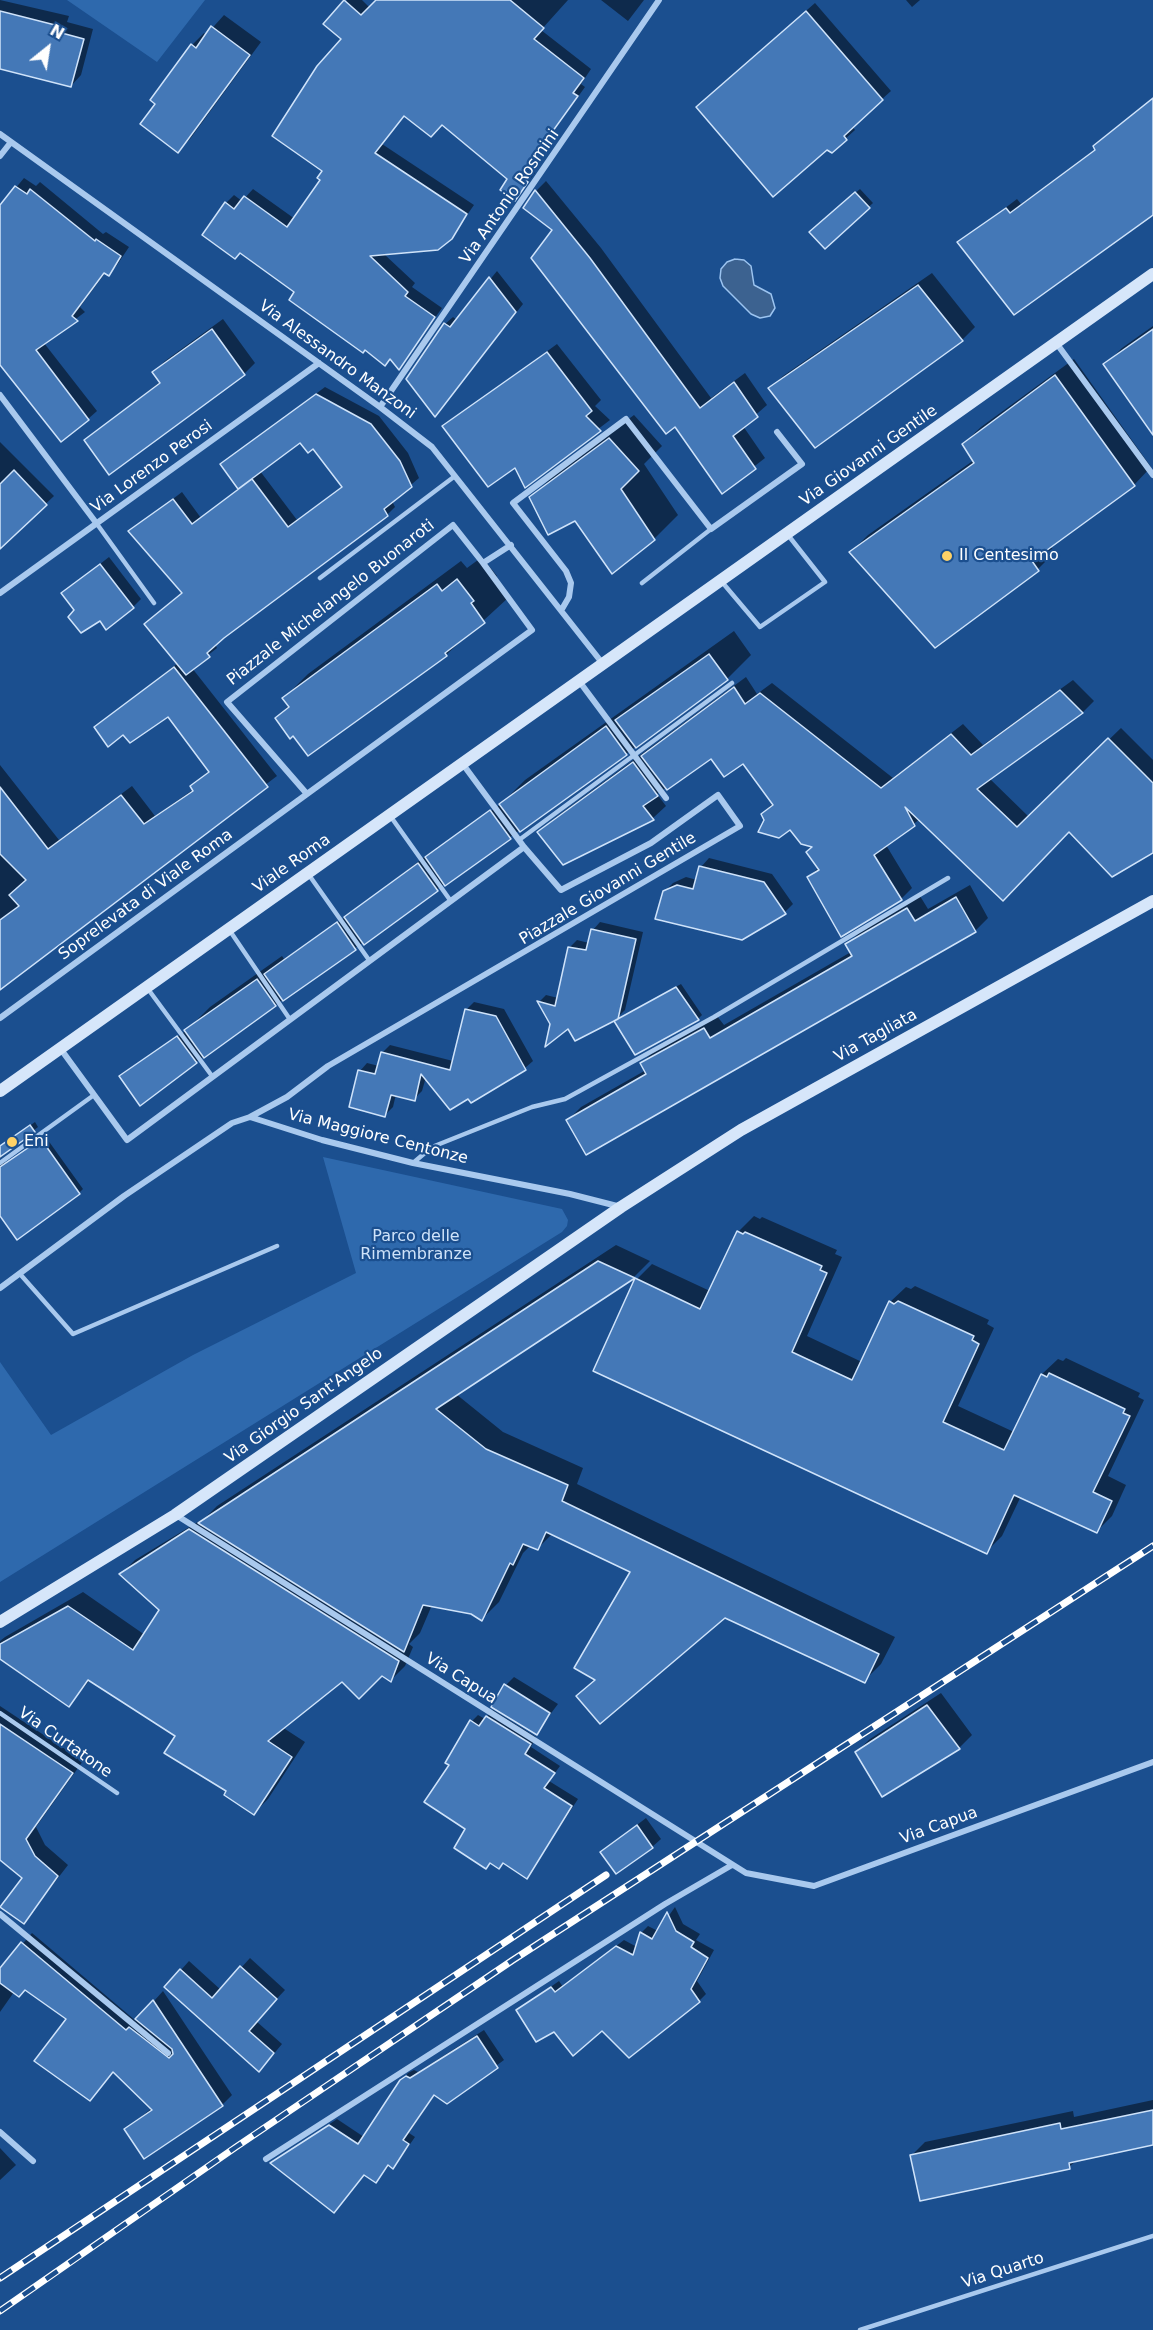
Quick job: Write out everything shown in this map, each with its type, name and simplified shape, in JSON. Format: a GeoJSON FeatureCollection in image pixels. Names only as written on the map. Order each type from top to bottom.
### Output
{"type":"FeatureCollection","features":[{"type":"Feature","properties":{"kind":"main road","name":"Via Giovanni Gentile"},"geometry":{"type":"LineString","coordinates":[[603,664],[1153,274]]}},
{"type":"Feature","properties":{"kind":"main road","name":"Viale Roma"},"geometry":{"type":"LineString","coordinates":[[0,1091],[603,664]]}},
{"type":"Feature","properties":{"kind":"main road","name":"Via Tagliata"},"geometry":{"type":"LineString","coordinates":[[621,1207],[741,1130],[1153,901]]}},
{"type":"Feature","properties":{"kind":"main road","name":"Via Giorgio Sant'Angelo"},"geometry":{"type":"LineString","coordinates":[[0,1622],[175,1515],[621,1207]]}},
{"type":"Feature","properties":{"kind":"street","name":"Via Antonio Rosmini"},"geometry":{"type":"LineString","coordinates":[[380,407],[659,0]]}},
{"type":"Feature","properties":{"kind":"street","name":"Via Alessandro Manzoni"},"geometry":{"type":"LineString","coordinates":[[0,134],[380,407],[432,447],[562,609],[603,664]]}},
{"type":"Feature","properties":{"kind":"street"},"geometry":{"type":"LineString","coordinates":[[0,156],[11,142]]}},
{"type":"Feature","properties":{"kind":"street"},"geometry":{"type":"LineString","coordinates":[[1057,344],[1153,475]]}},
{"type":"Feature","properties":{"kind":"street","name":"Via Lorenzo Perosi"},"geometry":{"type":"LineString","coordinates":[[0,593],[319,363]]}},
{"type":"Feature","properties":{"kind":"street"},"geometry":{"type":"LineString","coordinates":[[0,395],[97,524]]}},
{"type":"Feature","properties":{"kind":"street"},"geometry":{"type":"LineString","coordinates":[[562,609],[569,597],[571,583],[566,571],[513,503],[626,419],[711,529],[802,464],[777,432]]}},
{"type":"Feature","properties":{"kind":"street","name":"Piazzale Michelangelo Buonaroti"},"geometry":{"type":"LineString","coordinates":[[453,525],[483,564],[532,630],[307,794],[227,702],[453,525]]}},
{"type":"Feature","properties":{"kind":"street"},"geometry":{"type":"LineString","coordinates":[[483,564],[511,545]]}},
{"type":"Feature","properties":{"kind":"street"},"geometry":{"type":"LineString","coordinates":[[579,681],[666,798]]}},
{"type":"Feature","properties":{"kind":"street","name":"Piazzale Giovanni Gentile"},"geometry":{"type":"LineString","coordinates":[[250,1116],[287,1097],[328,1066],[740,826],[718,795],[651,843],[561,890],[524,847],[462,763]]}},
{"type":"Feature","properties":{"kind":"street","name":"Soprelevata di Viale Roma"},"geometry":{"type":"LineString","coordinates":[[0,1018],[307,794]]}},
{"type":"Feature","properties":{"kind":"street"},"geometry":{"type":"LineString","coordinates":[[60,1048],[127,1140],[524,847]]}},
{"type":"Feature","properties":{"kind":"street"},"geometry":{"type":"LineString","coordinates":[[0,1288],[124,1196],[232,1123],[250,1116]]}},
{"type":"Feature","properties":{"kind":"street","name":"Via Maggiore Centonze"},"geometry":{"type":"LineString","coordinates":[[250,1116],[322,1140],[413,1163],[570,1194],[621,1207]]}},
{"type":"Feature","properties":{"kind":"street","name":"Via Capua"},"geometry":{"type":"LineString","coordinates":[[175,1515],[746,1873],[814,1886],[1153,1762]]}},
{"type":"Feature","properties":{"kind":"street"},"geometry":{"type":"LineString","coordinates":[[266,2159],[665,1904],[732,1865]]}},
{"type":"Feature","properties":{"kind":"street"},"geometry":{"type":"LineString","coordinates":[[0,1914],[168,2053]]}},
{"type":"Feature","properties":{"kind":"street"},"geometry":{"type":"LineString","coordinates":[[0,2132],[33,2161]]}},
{"type":"Feature","properties":{"kind":"lane"},"geometry":{"type":"LineString","coordinates":[[320,578],[455,476]]}},
{"type":"Feature","properties":{"kind":"lane"},"geometry":{"type":"LineString","coordinates":[[97,524],[154,603]]}},
{"type":"Feature","properties":{"kind":"lane"},"geometry":{"type":"LineString","coordinates":[[642,583],[711,529]]}},
{"type":"Feature","properties":{"kind":"lane"},"geometry":{"type":"LineString","coordinates":[[720,580],[760,627],[825,582],[787,533]]}},
{"type":"Feature","properties":{"kind":"lane"},"geometry":{"type":"LineString","coordinates":[[519,840],[732,683]]}},
{"type":"Feature","properties":{"kind":"lane"},"geometry":{"type":"LineString","coordinates":[[389,815],[450,900]]}},
{"type":"Feature","properties":{"kind":"lane"},"geometry":{"type":"LineString","coordinates":[[307,873],[369,960]]}},
{"type":"Feature","properties":{"kind":"lane"},"geometry":{"type":"LineString","coordinates":[[413,1163],[432,1147],[532,1107],[565,1099],[714,1017],[948,878]]}},
{"type":"Feature","properties":{"kind":"lane"},"geometry":{"type":"LineString","coordinates":[[228,929],[290,1018]]}},
{"type":"Feature","properties":{"kind":"lane"},"geometry":{"type":"LineString","coordinates":[[146,987],[212,1076]]}},
{"type":"Feature","properties":{"kind":"lane"},"geometry":{"type":"LineString","coordinates":[[0,1163],[94,1095]]}},
{"type":"Feature","properties":{"kind":"lane"},"geometry":{"type":"LineString","coordinates":[[20,1274],[73,1334],[277,1246]]}},
{"type":"Feature","properties":{"kind":"lane","name":"Via Curtatone"},"geometry":{"type":"LineString","coordinates":[[0,1713],[117,1793]]}},
{"type":"Feature","properties":{"kind":"lane","name":"Via Quarto"},"geometry":{"type":"LineString","coordinates":[[860,2330],[1153,2236]]}},
{"type":"Feature","properties":{"kind":"green space"},"geometry":{"type":"Polygon","coordinates":[[[67,0],[205,0],[157,62],[67,0]]]}},
{"type":"Feature","properties":{"kind":"green space","name":"Parco delle Rimembranze"},"geometry":{"type":"Polygon","coordinates":[[[323,1157],[562,1209],[568,1220],[567,1226],[562,1232],[0,1582],[0,1362],[51,1435],[193,1355],[356,1273],[323,1157]]]}},
{"type":"Feature","properties":{"kind":"shaded area"},"geometry":{"type":"Polygon","coordinates":[[[735,259],[744,260],[751,266],[754,285],[771,294],[775,308],[770,316],[760,318],[751,314],[723,286],[720,278],[721,269],[727,262],[735,259]]]}},
{"type":"Feature","properties":{"kind":"building"},"geometry":{"type":"Polygon","coordinates":[[[344,0],[361,15],[376,0],[510,0],[544,28],[534,39],[584,78],[573,93],[578,96],[522,174],[528,182],[515,201],[500,190],[507,179],[442,125],[431,137],[404,116],[375,153],[467,214],[452,239],[438,250],[370,256],[408,292],[405,296],[435,317],[399,370],[390,359],[385,366],[365,350],[363,353],[289,300],[294,292],[240,253],[235,259],[202,235],[225,202],[234,209],[244,196],[287,227],[320,180],[317,178],[322,171],[272,136],[317,66],[341,39],[323,24],[344,0]]]}},
{"type":"Feature","properties":{"kind":"building"},"geometry":{"type":"Polygon","coordinates":[[[0,11],[59,26],[58,32],[84,39],[71,87],[0,69],[0,11]]]}},
{"type":"Feature","properties":{"kind":"building"},"geometry":{"type":"Polygon","coordinates":[[[806,11],[883,100],[844,136],[847,140],[832,153],[827,150],[773,197],[696,107],[806,11]]]}},
{"type":"Feature","properties":{"kind":"building"},"geometry":{"type":"Polygon","coordinates":[[[211,26],[250,55],[178,153],[140,124],[155,104],[150,100],[191,44],[196,48],[211,26]]]}},
{"type":"Feature","properties":{"kind":"building"},"geometry":{"type":"Polygon","coordinates":[[[1153,98],[1153,215],[1014,315],[957,242],[1006,208],[1010,213],[1095,150],[1093,146],[1153,98]]]}},
{"type":"Feature","properties":{"kind":"building"},"geometry":{"type":"Polygon","coordinates":[[[15,186],[27,194],[30,189],[95,241],[96,239],[121,256],[109,276],[104,273],[72,316],[78,321],[36,350],[89,420],[61,442],[0,365],[0,205],[15,186]]]}},
{"type":"Feature","properties":{"kind":"building"},"geometry":{"type":"Polygon","coordinates":[[[535,190],[590,258],[700,408],[734,382],[758,417],[733,436],[756,469],[722,494],[675,427],[666,434],[531,258],[552,230],[523,208],[535,190]]]}},
{"type":"Feature","properties":{"kind":"building"},"geometry":{"type":"Polygon","coordinates":[[[855,192],[870,208],[825,249],[809,232],[855,192]]]}},
{"type":"Feature","properties":{"kind":"building"},"geometry":{"type":"Polygon","coordinates":[[[489,277],[516,312],[435,417],[406,379],[444,323],[450,327],[489,277]]]}},
{"type":"Feature","properties":{"kind":"building"},"geometry":{"type":"Polygon","coordinates":[[[918,285],[963,341],[815,448],[768,388],[918,285]]]}},
{"type":"Feature","properties":{"kind":"building"},"geometry":{"type":"Polygon","coordinates":[[[212,329],[245,375],[109,475],[84,440],[160,383],[152,372],[212,329]]]}},
{"type":"Feature","properties":{"kind":"building"},"geometry":{"type":"Polygon","coordinates":[[[1153,329],[1153,435],[1103,364],[1153,329]]]}},
{"type":"Feature","properties":{"kind":"building"},"geometry":{"type":"Polygon","coordinates":[[[547,352],[592,411],[586,416],[601,431],[525,488],[515,468],[488,487],[442,426],[547,352]]]}},
{"type":"Feature","properties":{"kind":"building"},"geometry":{"type":"Polygon","coordinates":[[[1055,375],[1135,486],[1032,561],[1039,571],[935,648],[849,552],[974,463],[962,444],[1055,375]]]}},
{"type":"Feature","properties":{"kind":"building"},"geometry":{"type":"Polygon","coordinates":[[[316,394],[371,424],[400,461],[412,487],[384,509],[388,516],[224,638],[207,653],[210,657],[186,675],[144,624],[182,593],[128,531],[173,499],[192,524],[252,479],[288,527],[342,487],[313,449],[308,453],[300,443],[238,489],[220,464],[316,394]]]}},
{"type":"Feature","properties":{"kind":"building"},"geometry":{"type":"Polygon","coordinates":[[[609,438],[639,471],[621,489],[655,540],[612,574],[575,521],[548,535],[529,497],[609,438]]]}},
{"type":"Feature","properties":{"kind":"building"},"geometry":{"type":"Polygon","coordinates":[[[14,470],[47,505],[0,549],[0,484],[14,470]]]}},
{"type":"Feature","properties":{"kind":"building"},"geometry":{"type":"Polygon","coordinates":[[[100,564],[134,608],[106,630],[100,621],[81,633],[68,617],[74,610],[61,593],[100,564]]]}},
{"type":"Feature","properties":{"kind":"building"},"geometry":{"type":"Polygon","coordinates":[[[457,579],[474,601],[471,603],[485,623],[445,653],[447,656],[308,756],[293,736],[290,739],[275,718],[289,707],[282,698],[437,584],[442,591],[457,579]]]}},
{"type":"Feature","properties":{"kind":"building"},"geometry":{"type":"Polygon","coordinates":[[[709,654],[728,680],[636,748],[615,720],[709,654]]]}},
{"type":"Feature","properties":{"kind":"building"},"geometry":{"type":"Polygon","coordinates":[[[174,667],[268,787],[0,990],[0,920],[19,906],[9,895],[26,880],[0,854],[0,787],[48,849],[121,795],[144,824],[193,791],[190,786],[209,772],[168,717],[130,743],[123,735],[108,747],[94,727],[174,667]]]}},
{"type":"Feature","properties":{"kind":"building"},"geometry":{"type":"Polygon","coordinates":[[[734,687],[745,704],[760,693],[881,788],[951,734],[971,755],[1060,690],[1083,713],[977,789],[1017,827],[1108,738],[1153,783],[1153,853],[1112,877],[1069,832],[1003,901],[905,807],[915,826],[874,855],[902,900],[841,937],[807,877],[819,870],[806,852],[812,847],[801,844],[790,830],[779,838],[758,832],[764,820],[761,814],[773,805],[743,764],[724,777],[711,759],[667,790],[641,756],[734,687]]]}},
{"type":"Feature","properties":{"kind":"building"},"geometry":{"type":"Polygon","coordinates":[[[606,726],[627,755],[520,832],[499,804],[606,726]]]}},
{"type":"Feature","properties":{"kind":"building"},"geometry":{"type":"Polygon","coordinates":[[[633,762],[658,796],[643,806],[654,820],[563,865],[537,832],[633,762]]]}},
{"type":"Feature","properties":{"kind":"building"},"geometry":{"type":"Polygon","coordinates":[[[490,810],[511,839],[445,886],[425,857],[490,810]]]}},
{"type":"Feature","properties":{"kind":"building"},"geometry":{"type":"Polygon","coordinates":[[[418,863],[438,891],[364,945],[344,917],[418,863]]]}},
{"type":"Feature","properties":{"kind":"building"},"geometry":{"type":"Polygon","coordinates":[[[699,866],[764,882],[786,914],[742,940],[655,919],[663,891],[677,885],[693,889],[699,866]]]}},
{"type":"Feature","properties":{"kind":"building"},"geometry":{"type":"Polygon","coordinates":[[[956,897],[976,932],[586,1155],[566,1120],[646,1074],[640,1063],[704,1028],[710,1038],[852,956],[845,944],[907,908],[915,921],[956,897]]]}},
{"type":"Feature","properties":{"kind":"building"},"geometry":{"type":"Polygon","coordinates":[[[337,922],[356,950],[283,1001],[264,974],[337,922]]]}},
{"type":"Feature","properties":{"kind":"building"},"geometry":{"type":"Polygon","coordinates":[[[591,929],[636,939],[618,1019],[575,1041],[568,1029],[545,1047],[550,1024],[537,1001],[555,1006],[568,947],[586,950],[591,929]]]}},
{"type":"Feature","properties":{"kind":"building"},"geometry":{"type":"Polygon","coordinates":[[[257,979],[276,1006],[204,1058],[184,1030],[257,979]]]}},
{"type":"Feature","properties":{"kind":"building"},"geometry":{"type":"Polygon","coordinates":[[[676,987],[699,1020],[635,1055],[614,1021],[676,987]]]}},
{"type":"Feature","properties":{"kind":"building"},"geometry":{"type":"Polygon","coordinates":[[[465,1009],[496,1016],[526,1070],[471,1103],[468,1099],[450,1110],[421,1074],[415,1101],[391,1095],[385,1117],[349,1107],[358,1070],[375,1074],[381,1052],[450,1070],[465,1009]]]}},
{"type":"Feature","properties":{"kind":"building"},"geometry":{"type":"Polygon","coordinates":[[[177,1036],[197,1063],[140,1106],[119,1076],[177,1036]]]}},
{"type":"Feature","properties":{"kind":"building"},"geometry":{"type":"Polygon","coordinates":[[[30,1125],[35,1132],[0,1157],[0,1146],[30,1125]]]}},
{"type":"Feature","properties":{"kind":"building"},"geometry":{"type":"Polygon","coordinates":[[[41,1139],[80,1194],[17,1240],[0,1216],[0,1167],[41,1139]]]}},
{"type":"Feature","properties":{"kind":"building"},"geometry":{"type":"Polygon","coordinates":[[[737,1231],[743,1234],[745,1232],[822,1266],[820,1270],[827,1273],[792,1352],[852,1380],[889,1301],[894,1304],[898,1301],[974,1336],[972,1340],[979,1344],[943,1422],[1004,1450],[1041,1374],[1047,1377],[1049,1373],[1125,1409],[1123,1413],[1130,1416],[1093,1492],[1112,1501],[1097,1533],[1014,1495],[987,1554],[593,1371],[635,1278],[700,1309],[737,1231]]]}},
{"type":"Feature","properties":{"kind":"building"},"geometry":{"type":"Polygon","coordinates":[[[598,1261],[635,1278],[436,1409],[486,1449],[568,1485],[562,1501],[879,1654],[865,1683],[725,1618],[600,1724],[576,1696],[595,1680],[574,1668],[630,1572],[546,1532],[538,1550],[523,1544],[513,1565],[510,1563],[482,1621],[471,1614],[423,1605],[404,1652],[198,1523],[598,1261]]]}},
{"type":"Feature","properties":{"kind":"building"},"geometry":{"type":"Polygon","coordinates":[[[189,1529],[399,1661],[391,1682],[382,1676],[359,1699],[342,1682],[268,1741],[292,1757],[254,1815],[224,1795],[226,1791],[164,1753],[175,1736],[88,1680],[69,1707],[0,1659],[0,1644],[68,1606],[133,1650],[159,1610],[119,1574],[189,1529]]]}},
{"type":"Feature","properties":{"kind":"building"},"geometry":{"type":"Polygon","coordinates":[[[504,1684],[550,1713],[537,1735],[491,1707],[504,1684]]]}},
{"type":"Feature","properties":{"kind":"building"},"geometry":{"type":"Polygon","coordinates":[[[927,1705],[960,1749],[882,1797],[855,1752],[927,1705]]]}},
{"type":"Feature","properties":{"kind":"building"},"geometry":{"type":"Polygon","coordinates":[[[486,1716],[531,1744],[525,1754],[555,1773],[544,1788],[572,1806],[527,1879],[503,1863],[499,1869],[490,1863],[486,1869],[454,1848],[465,1829],[424,1802],[449,1765],[445,1763],[470,1720],[479,1726],[486,1716]]]}},
{"type":"Feature","properties":{"kind":"building"},"geometry":{"type":"Polygon","coordinates":[[[0,1724],[73,1773],[26,1839],[35,1856],[58,1876],[24,1924],[0,1907],[22,1878],[0,1860],[0,1724]]]}},
{"type":"Feature","properties":{"kind":"building"},"geometry":{"type":"Polygon","coordinates":[[[637,1825],[653,1848],[616,1874],[600,1852],[637,1825]]]}},
{"type":"Feature","properties":{"kind":"building"},"geometry":{"type":"Polygon","coordinates":[[[667,1912],[676,1931],[694,1942],[691,1947],[708,1958],[691,1989],[700,2002],[629,2058],[602,2031],[573,2056],[554,2032],[536,2042],[516,2010],[551,1987],[555,1992],[616,1946],[633,1955],[640,1932],[652,1939],[667,1912]]]}},
{"type":"Feature","properties":{"kind":"building"},"geometry":{"type":"Polygon","coordinates":[[[21,1942],[126,2030],[129,2027],[169,2058],[173,2054],[172,2049],[135,2019],[153,2000],[223,2106],[144,2159],[124,2129],[152,2110],[113,2072],[90,2101],[34,2061],[66,2019],[25,1990],[19,1997],[0,1983],[0,1968],[21,1942]]]}},
{"type":"Feature","properties":{"kind":"building"},"geometry":{"type":"Polygon","coordinates":[[[240,1966],[277,1999],[249,2031],[274,2053],[259,2072],[164,1987],[180,1969],[212,1998],[240,1966]]]}},
{"type":"Feature","properties":{"kind":"building"},"geometry":{"type":"Polygon","coordinates":[[[477,2036],[498,2068],[447,2104],[434,2095],[403,2140],[409,2144],[393,2169],[388,2165],[376,2183],[364,2175],[334,2213],[270,2163],[329,2125],[358,2144],[400,2080],[406,2076],[410,2078],[477,2036]]]}},
{"type":"Feature","properties":{"kind":"building"},"geometry":{"type":"Polygon","coordinates":[[[1153,2110],[1153,2145],[1069,2163],[1070,2169],[920,2201],[910,2155],[1060,2123],[1061,2129],[1153,2110]]]}},
{"type":"Feature","properties":{"kind":"railway"},"geometry":{"type":"LineString","coordinates":[[0,2311],[236,2147],[513,1960],[1153,1546]]}},
{"type":"Feature","properties":{"kind":"railway"},"geometry":{"type":"LineString","coordinates":[[0,2278],[606,1875]]}},
{"type":"Feature","properties":{"kind":"place","name":"Il Centesimo"},"geometry":{"type":"Point","coordinates":[947,556]}},
{"type":"Feature","properties":{"kind":"place","name":"Eni"},"geometry":{"type":"Point","coordinates":[12,1142]}}]}
